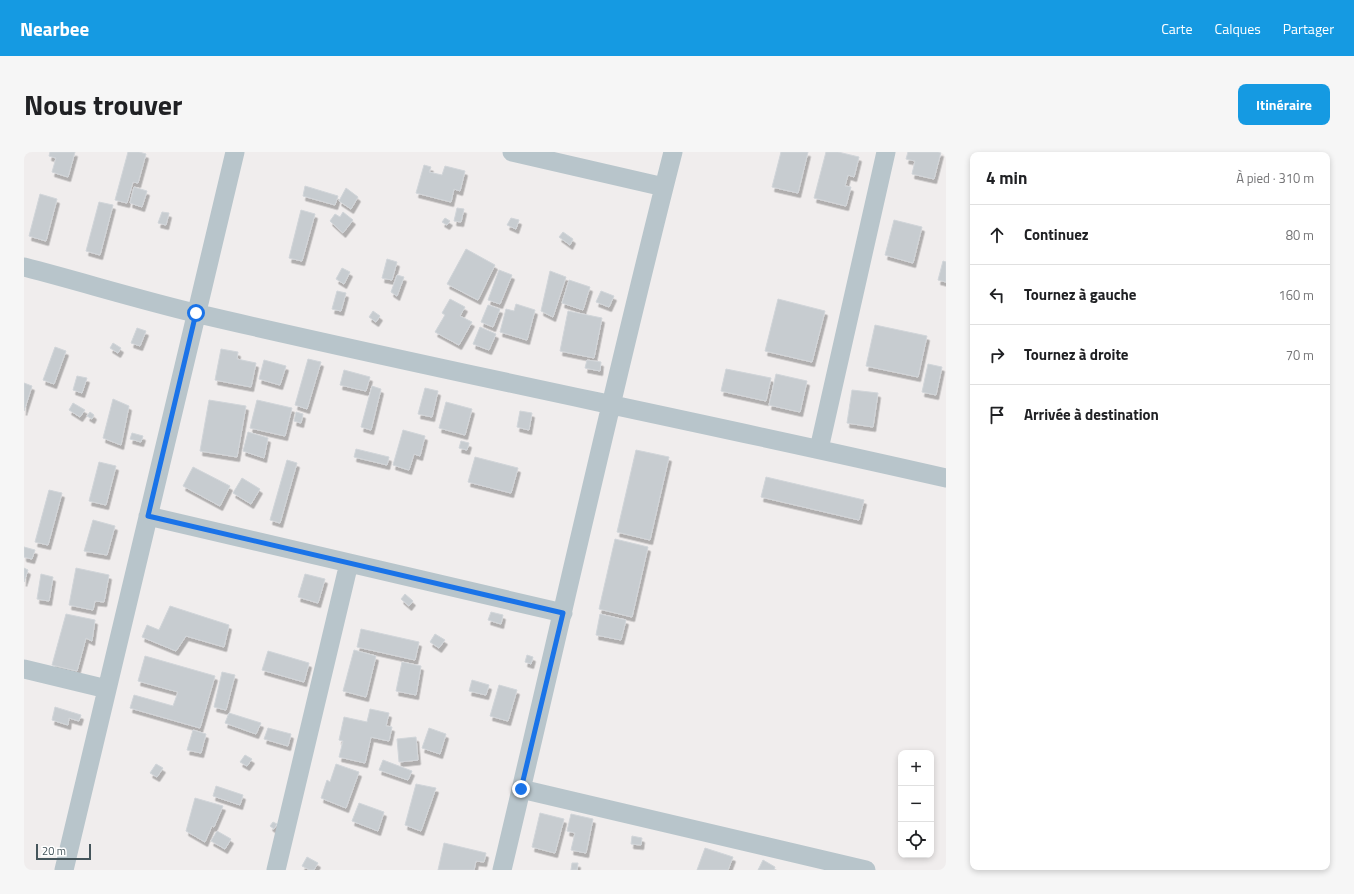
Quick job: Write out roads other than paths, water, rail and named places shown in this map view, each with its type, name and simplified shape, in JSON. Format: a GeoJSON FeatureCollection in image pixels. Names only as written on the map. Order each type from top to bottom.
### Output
{"type":"FeatureCollection","features":[{"type":"Feature","properties":{"kind":"street"},"geometry":{"type":"LineString","coordinates":[[64,870],[235,152]]}},
{"type":"Feature","properties":{"kind":"street"},"geometry":{"type":"LineString","coordinates":[[512,152],[664,187]]}},
{"type":"Feature","properties":{"kind":"street"},"geometry":{"type":"LineString","coordinates":[[502,870],[563,613],[610,405],[673,152]]}},
{"type":"Feature","properties":{"kind":"street"},"geometry":{"type":"LineString","coordinates":[[819,449],[886,152]]}},
{"type":"Feature","properties":{"kind":"street"},"geometry":{"type":"LineString","coordinates":[[24,267],[196,313],[946,478]]}},
{"type":"Feature","properties":{"kind":"street"},"geometry":{"type":"LineString","coordinates":[[148,516],[563,613]]}},
{"type":"Feature","properties":{"kind":"street"},"geometry":{"type":"LineString","coordinates":[[276,870],[349,563]]}},
{"type":"Feature","properties":{"kind":"street"},"geometry":{"type":"LineString","coordinates":[[24,669],[107,689]]}},
{"type":"Feature","properties":{"kind":"street"},"geometry":{"type":"LineString","coordinates":[[521,789],[866,870]]}}]}
